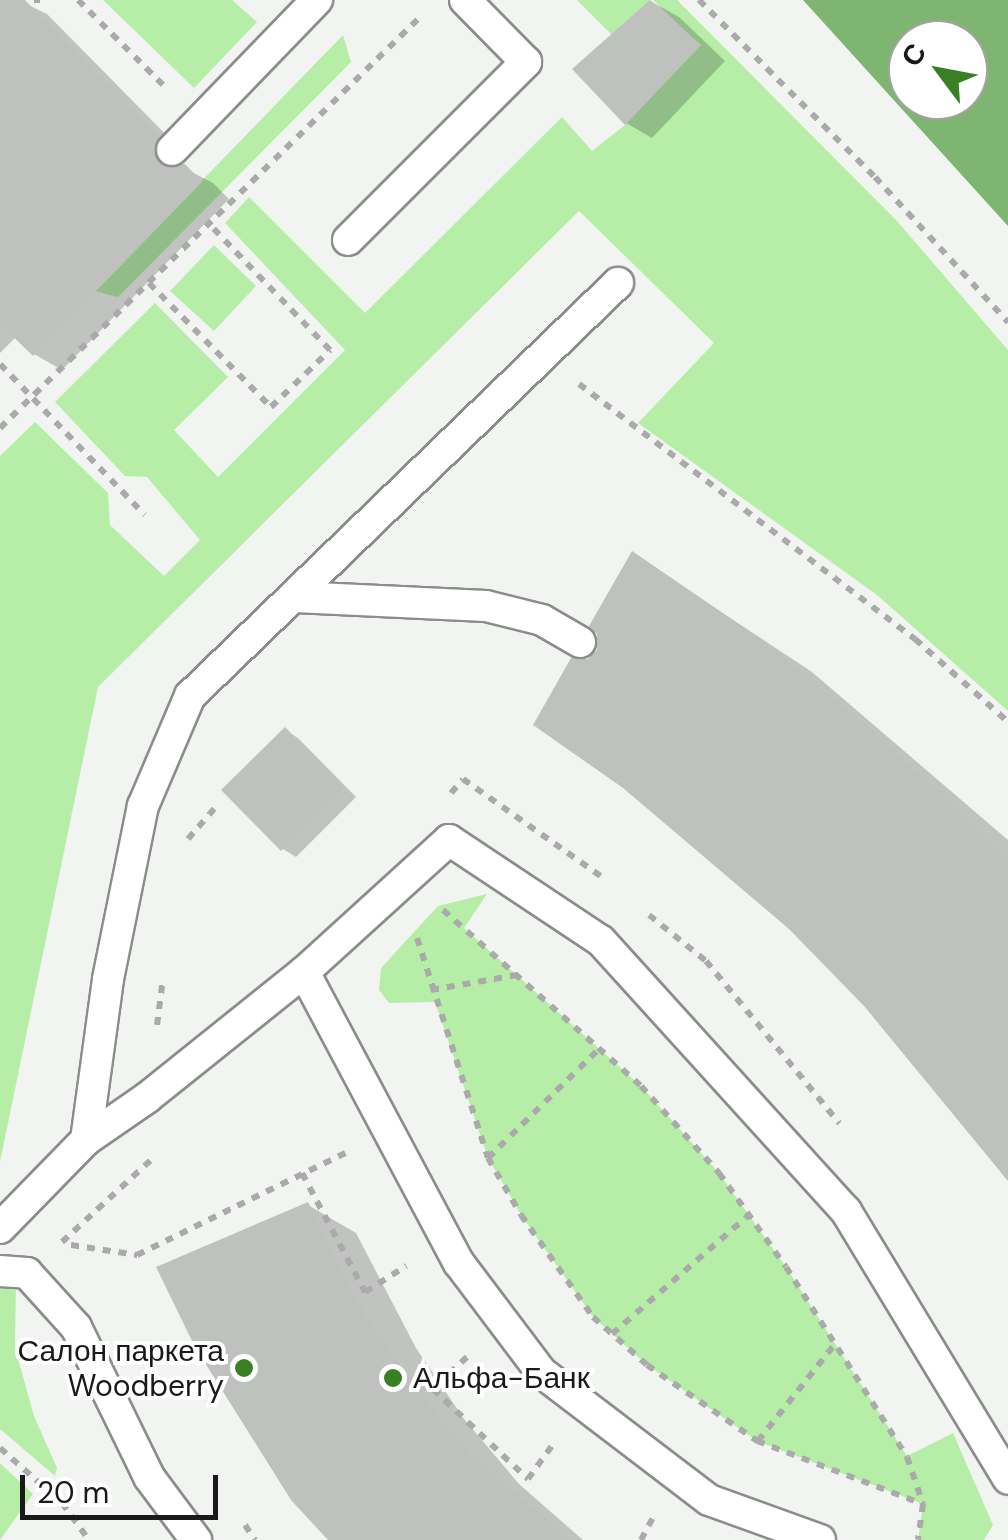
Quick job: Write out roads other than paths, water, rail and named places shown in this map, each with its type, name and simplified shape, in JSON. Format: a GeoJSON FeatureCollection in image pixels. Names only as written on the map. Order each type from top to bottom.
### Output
{"type":"FeatureCollection","features":[{"type":"Feature","properties":{"kind":"lane"},"geometry":{"type":"LineString","coordinates":[[172,150],[317,0]]}},
{"type":"Feature","properties":{"kind":"lane"},"geometry":{"type":"LineString","coordinates":[[348,240],[526,62],[466,0]]}},
{"type":"Feature","properties":{"kind":"lane"},"geometry":{"type":"LineString","coordinates":[[86,1140],[108,979],[143,806],[190,696],[618,283]]}},
{"type":"Feature","properties":{"kind":"lane"},"geometry":{"type":"LineString","coordinates":[[294,598],[486,606],[542,620],[580,642]]}},
{"type":"Feature","properties":{"kind":"lane"},"geometry":{"type":"LineString","coordinates":[[0,1228],[86,1140],[148,1097],[304,972],[449,840],[601,941],[846,1211],[1008,1479]]}},
{"type":"Feature","properties":{"kind":"lane"},"geometry":{"type":"LineString","coordinates":[[304,972],[458,1263],[541,1372],[709,1500],[820,1540]]}},
{"type":"Feature","properties":{"kind":"lane"},"geometry":{"type":"LineString","coordinates":[[0,1271],[26,1273],[76,1326],[148,1478],[196,1540]]}},
{"type":"Feature","properties":{"kind":"place","name":"Салон паркета Woodberry"},"geometry":{"type":"Point","coordinates":[244,1368]}},
{"type":"Feature","properties":{"kind":"place","name":"Альфа-Банк"},"geometry":{"type":"Point","coordinates":[393,1378]}}]}
